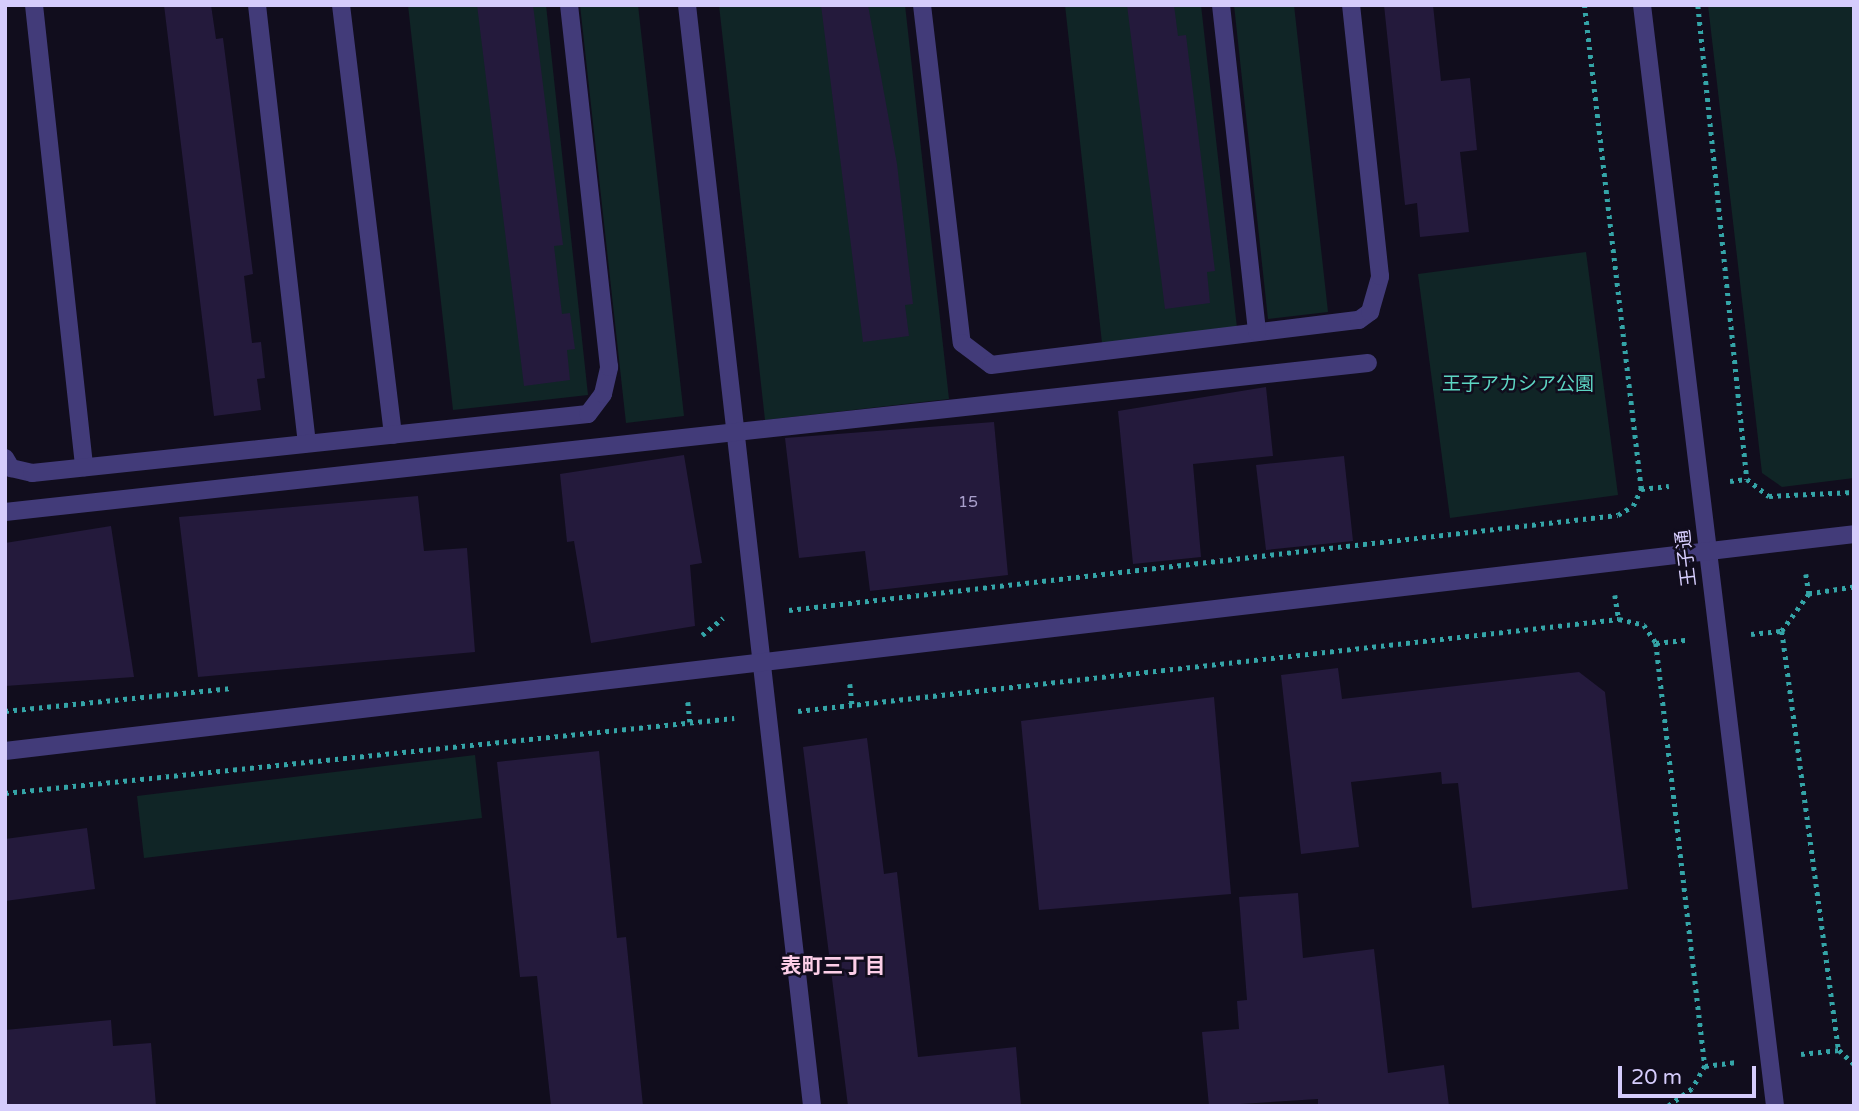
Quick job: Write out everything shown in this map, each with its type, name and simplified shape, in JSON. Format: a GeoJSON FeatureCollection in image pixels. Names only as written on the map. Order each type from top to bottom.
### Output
{"type":"FeatureCollection","features":[{"type":"Feature","properties":{"kind":"street"},"geometry":{"type":"LineString","coordinates":[[34,5],[84,467]]}},
{"type":"Feature","properties":{"kind":"street"},"geometry":{"type":"LineString","coordinates":[[257,5],[307,443]]}},
{"type":"Feature","properties":{"kind":"street"},"geometry":{"type":"LineString","coordinates":[[341,5],[393,435]]}},
{"type":"Feature","properties":{"kind":"street"},"geometry":{"type":"LineString","coordinates":[[5,458],[11,468],[32,473],[588,414],[603,394],[609,367],[569,5]]}},
{"type":"Feature","properties":{"kind":"street"},"geometry":{"type":"LineString","coordinates":[[687,5],[754,614],[812,1106]]}},
{"type":"Feature","properties":{"kind":"street"},"geometry":{"type":"LineString","coordinates":[[922,5],[962,342],[974,355],[991,365],[1359,320],[1378,298],[1351,5]]}},
{"type":"Feature","properties":{"kind":"street"},"geometry":{"type":"LineString","coordinates":[[1221,5],[1257,332]]}},
{"type":"Feature","properties":{"kind":"street","name":"王子通"},"geometry":{"type":"LineString","coordinates":[[1642,5],[1775,1106]]}},
{"type":"Feature","properties":{"kind":"street"},"geometry":{"type":"LineString","coordinates":[[5,512],[1367,363]]}},
{"type":"Feature","properties":{"kind":"street"},"geometry":{"type":"LineString","coordinates":[[5,751],[760,666],[1854,534]]}},
{"type":"Feature","properties":{"kind":"path"},"geometry":{"type":"LineString","coordinates":[[693,638],[723,618],[1618,515],[1633,506],[1641,489],[1584,5]]}},
{"type":"Feature","properties":{"kind":"path"},"geometry":{"type":"LineString","coordinates":[[1698,5],[1747,480],[1769,496],[1854,492]]}},
{"type":"Feature","properties":{"kind":"path"},"geometry":{"type":"LineString","coordinates":[[1854,587],[1809,594],[1782,631],[1839,1050],[1854,1064]]}},
{"type":"Feature","properties":{"kind":"path"},"geometry":{"type":"LineString","coordinates":[[722,605],[723,618]]}},
{"type":"Feature","properties":{"kind":"path"},"geometry":{"type":"LineString","coordinates":[[5,793],[766,715],[1619,619],[1644,625],[1656,643],[1704,1066],[1692,1089],[1670,1106]]}},
{"type":"Feature","properties":{"kind":"path"},"geometry":{"type":"LineString","coordinates":[[5,711],[240,687]]}},
{"type":"Feature","properties":{"kind":"green space"},"geometry":{"type":"Polygon","coordinates":[[[408,5],[546,5],[588,395],[453,410],[408,5]]]}},
{"type":"Feature","properties":{"kind":"green space"},"geometry":{"type":"Polygon","coordinates":[[[580,5],[638,5],[684,416],[626,423],[580,5]]]}},
{"type":"Feature","properties":{"kind":"green space"},"geometry":{"type":"Polygon","coordinates":[[[719,5],[905,5],[949,399],[765,420],[719,5]]]}},
{"type":"Feature","properties":{"kind":"green space"},"geometry":{"type":"Polygon","coordinates":[[[1065,5],[1201,5],[1237,328],[1102,343],[1065,5]]]}},
{"type":"Feature","properties":{"kind":"green space"},"geometry":{"type":"Polygon","coordinates":[[[1234,5],[1294,5],[1328,312],[1268,319],[1234,5]]]}},
{"type":"Feature","properties":{"kind":"green space"},"geometry":{"type":"Polygon","coordinates":[[[1708,5],[1854,5],[1854,478],[1782,487],[1762,473],[1708,5]]]}},
{"type":"Feature","properties":{"kind":"green space","name":"王子アカシア公園"},"geometry":{"type":"Polygon","coordinates":[[[1586,252],[1618,495],[1450,518],[1418,274],[1586,252]]]}},
{"type":"Feature","properties":{"kind":"green space"},"geometry":{"type":"Polygon","coordinates":[[[475,755],[482,818],[144,858],[137,796],[475,755]]]}},
{"type":"Feature","properties":{"kind":"building"},"geometry":{"type":"Polygon","coordinates":[[[164,5],[211,5],[216,39],[223,38],[253,274],[244,276],[252,343],[261,342],[265,378],[257,379],[261,410],[214,416],[164,5]]]}},
{"type":"Feature","properties":{"kind":"building"},"geometry":{"type":"Polygon","coordinates":[[[477,5],[533,5],[563,245],[554,246],[562,314],[570,313],[575,349],[567,350],[570,380],[524,386],[477,5]]]}},
{"type":"Feature","properties":{"kind":"building"},"geometry":{"type":"Polygon","coordinates":[[[821,5],[868,5],[897,164],[913,304],[905,305],[909,336],[863,342],[821,5]]]}},
{"type":"Feature","properties":{"kind":"building"},"geometry":{"type":"Polygon","coordinates":[[[1127,5],[1174,5],[1178,36],[1186,35],[1215,271],[1207,272],[1210,303],[1165,309],[1127,5]]]}},
{"type":"Feature","properties":{"kind":"building"},"geometry":{"type":"Polygon","coordinates":[[[1384,5],[1433,5],[1441,81],[1470,78],[1477,150],[1460,152],[1469,232],[1420,237],[1417,203],[1405,205],[1384,5]]]}},
{"type":"Feature","properties":{"kind":"building"},"geometry":{"type":"Polygon","coordinates":[[[1266,387],[1273,456],[1193,464],[1201,557],[1133,564],[1118,411],[1266,387]]]}},
{"type":"Feature","properties":{"kind":"building"},"geometry":{"type":"Polygon","coordinates":[[[994,422],[1008,575],[870,591],[865,551],[799,558],[785,438],[994,422]]]}},
{"type":"Feature","properties":{"kind":"building"},"geometry":{"type":"Polygon","coordinates":[[[684,455],[702,563],[690,565],[695,626],[591,643],[574,541],[567,542],[560,474],[684,455]]]}},
{"type":"Feature","properties":{"kind":"building"},"geometry":{"type":"Polygon","coordinates":[[[1344,456],[1353,541],[1266,550],[1256,465],[1344,456]]]}},
{"type":"Feature","properties":{"kind":"building"},"geometry":{"type":"Polygon","coordinates":[[[418,496],[424,551],[467,548],[475,652],[198,677],[179,517],[418,496]]]}},
{"type":"Feature","properties":{"kind":"building"},"geometry":{"type":"Polygon","coordinates":[[[111,526],[134,677],[5,686],[5,543],[111,526]]]}},
{"type":"Feature","properties":{"kind":"building"},"geometry":{"type":"Polygon","coordinates":[[[1338,668],[1342,699],[1579,672],[1605,692],[1628,889],[1472,908],[1458,783],[1442,784],[1441,772],[1351,782],[1359,847],[1301,854],[1281,675],[1338,668]]]}},
{"type":"Feature","properties":{"kind":"building"},"geometry":{"type":"Polygon","coordinates":[[[1214,697],[1231,894],[1039,910],[1021,721],[1214,697]]]}},
{"type":"Feature","properties":{"kind":"building"},"geometry":{"type":"Polygon","coordinates":[[[867,738],[884,874],[897,872],[918,1057],[1016,1047],[1021,1106],[848,1106],[803,747],[867,738]]]}},
{"type":"Feature","properties":{"kind":"building"},"geometry":{"type":"Polygon","coordinates":[[[599,751],[617,938],[626,937],[643,1106],[551,1106],[537,976],[520,977],[497,762],[599,751]]]}},
{"type":"Feature","properties":{"kind":"building"},"geometry":{"type":"Polygon","coordinates":[[[87,828],[95,889],[5,901],[5,839],[87,828]]]}},
{"type":"Feature","properties":{"kind":"building"},"geometry":{"type":"Polygon","coordinates":[[[1298,893],[1303,958],[1374,949],[1388,1073],[1444,1065],[1449,1106],[1318,1106],[1318,1099],[1209,1106],[1202,1032],[1239,1029],[1237,1001],[1247,1000],[1239,897],[1298,893]]]}},
{"type":"Feature","properties":{"kind":"building"},"geometry":{"type":"Polygon","coordinates":[[[111,1020],[113,1046],[151,1043],[156,1106],[5,1106],[5,1030],[111,1020]]]}},
{"type":"Feature","properties":{"kind":"district","name":"表町三丁目"},"geometry":{"type":"Point","coordinates":[833,967]}}]}
